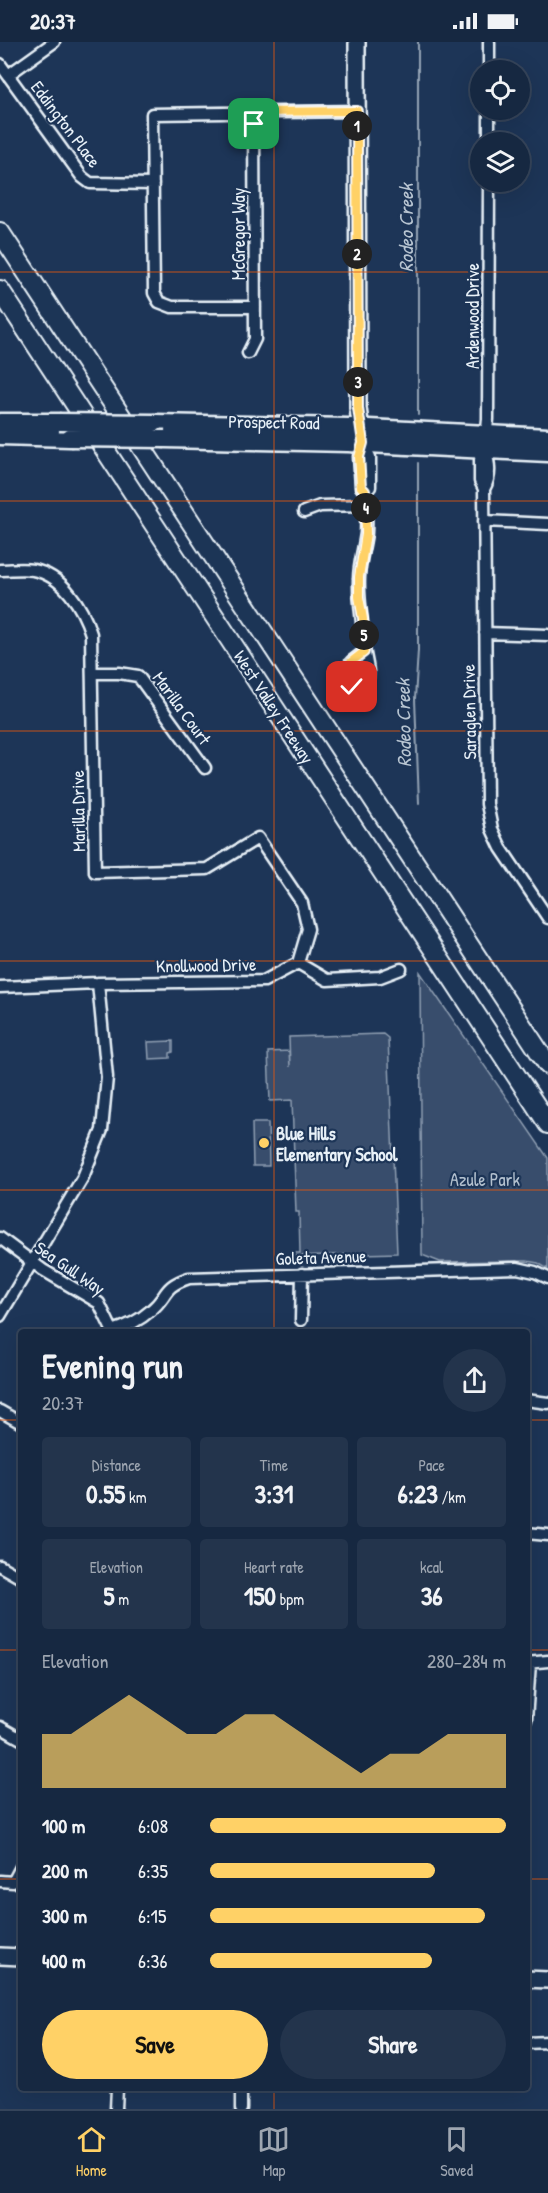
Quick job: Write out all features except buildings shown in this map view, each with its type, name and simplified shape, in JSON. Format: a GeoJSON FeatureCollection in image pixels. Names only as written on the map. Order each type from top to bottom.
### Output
{"type":"FeatureCollection","features":[{"type":"Feature","properties":{"kind":"highway","name":"West Valley Freeway"},"geometry":{"type":"LineString","coordinates":[[0,232],[548,1065]]}},
{"type":"Feature","properties":{"kind":"highway","name":"West Valley Freeway"},"geometry":{"type":"LineString","coordinates":[[0,290],[548,1124]]}},
{"type":"Feature","properties":{"kind":"main road","name":"Prospect Road"},"geometry":{"type":"LineString","coordinates":[[0,422],[154,423],[486,442],[548,453]]}},
{"type":"Feature","properties":{"kind":"main road","name":"Prospect Road"},"geometry":{"type":"LineString","coordinates":[[0,436],[165,439],[362,436]]}},
{"type":"Feature","properties":{"kind":"main road","name":"Prospect Road"},"geometry":{"type":"LineString","coordinates":[[486,442],[548,437]]}},
{"type":"Feature","properties":{"kind":"street"},"geometry":{"type":"LineString","coordinates":[[9,75],[54,42]]}},
{"type":"Feature","properties":{"kind":"street"},"geometry":{"type":"LineString","coordinates":[[357,42],[358,408],[362,436],[359,457],[361,487],[365,491],[366,505],[366,534],[359,577],[359,597],[363,619],[364,652]]}},
{"type":"Feature","properties":{"kind":"street"},"geometry":{"type":"LineString","coordinates":[[489,42],[489,60]]}},
{"type":"Feature","properties":{"kind":"street","name":"Eddington Place"},"geometry":{"type":"LineString","coordinates":[[0,64],[82,177],[90,183],[153,184]]}},
{"type":"Feature","properties":{"kind":"street"},"geometry":{"type":"LineString","coordinates":[[255,307],[172,307],[159,302],[153,293],[152,114],[357,111]]}},
{"type":"Feature","properties":{"kind":"street","name":"McGregor Way"},"geometry":{"type":"LineString","coordinates":[[248,353],[255,339],[254,112]]}},
{"type":"Feature","properties":{"kind":"street","name":"Ardenwood Drive"},"geometry":{"type":"LineString","coordinates":[[486,442],[489,192]]}},
{"type":"Feature","properties":{"kind":"street","name":"Saraglen Drive"},"geometry":{"type":"LineString","coordinates":[[486,442],[480,460],[480,482],[484,489],[487,804],[492,829],[501,849],[548,918]]}},
{"type":"Feature","properties":{"kind":"street"},"geometry":{"type":"LineString","coordinates":[[304,512],[320,506],[366,505]]}},
{"type":"Feature","properties":{"kind":"street"},"geometry":{"type":"LineString","coordinates":[[484,520],[548,524]]}},
{"type":"Feature","properties":{"kind":"street","name":"Marilla Drive"},"geometry":{"type":"LineString","coordinates":[[0,570],[34,570],[52,578],[80,606],[91,634],[95,872],[207,869],[258,837],[302,903],[308,929],[298,963]]}},
{"type":"Feature","properties":{"kind":"street"},"geometry":{"type":"LineString","coordinates":[[485,633],[548,636]]}},
{"type":"Feature","properties":{"kind":"street","name":"Marilla Court"},"geometry":{"type":"LineString","coordinates":[[92,673],[138,676],[205,768]]}},
{"type":"Feature","properties":{"kind":"street"},"geometry":{"type":"LineString","coordinates":[[298,963],[327,980],[380,977],[401,969]]}},
{"type":"Feature","properties":{"kind":"street","name":"Knollwood Drive"},"geometry":{"type":"LineString","coordinates":[[0,987],[264,981],[298,963]]}},
{"type":"Feature","properties":{"kind":"street"},"geometry":{"type":"LineString","coordinates":[[0,1316],[83,1177],[102,1130],[107,1077],[98,983]]}},
{"type":"Feature","properties":{"kind":"street","name":"Sea Gull Way"},"geometry":{"type":"LineString","coordinates":[[0,1238],[31,1262],[99,1303],[111,1329]]}},
{"type":"Feature","properties":{"kind":"street","name":"Goleta Avenue"},"geometry":{"type":"LineString","coordinates":[[120,1329],[152,1311],[172,1283],[189,1278],[516,1268],[535,1272],[548,1278]]}},
{"type":"Feature","properties":{"kind":"street"},"geometry":{"type":"LineString","coordinates":[[302,1275],[302,1320]]}},
{"type":"Feature","properties":{"kind":"street"},"geometry":{"type":"LineString","coordinates":[[530,1400],[548,1402]]}},
{"type":"Feature","properties":{"kind":"street"},"geometry":{"type":"LineString","coordinates":[[0,1411],[18,1422]]}},
{"type":"Feature","properties":{"kind":"street"},"geometry":{"type":"LineString","coordinates":[[530,1533],[548,1535]]}},
{"type":"Feature","properties":{"kind":"street"},"geometry":{"type":"LineString","coordinates":[[0,1566],[18,1576]]}},
{"type":"Feature","properties":{"kind":"street"},"geometry":{"type":"LineString","coordinates":[[530,1663],[548,1661]]}},
{"type":"Feature","properties":{"kind":"street"},"geometry":{"type":"LineString","coordinates":[[0,1727],[18,1737]]}},
{"type":"Feature","properties":{"kind":"street"},"geometry":{"type":"LineString","coordinates":[[0,1881],[13,1882],[18,1873]]}},
{"type":"Feature","properties":{"kind":"street"},"geometry":{"type":"LineString","coordinates":[[0,1956],[18,1957]]}},
{"type":"Feature","properties":{"kind":"street"},"geometry":{"type":"LineString","coordinates":[[530,1979],[548,1980]]}},
{"type":"Feature","properties":{"kind":"street"},"geometry":{"type":"LineString","coordinates":[[530,2043],[548,2042]]}},
{"type":"Feature","properties":{"kind":"street"},"geometry":{"type":"LineString","coordinates":[[116,2109],[117,2091]]}},
{"type":"Feature","properties":{"kind":"street"},"geometry":{"type":"LineString","coordinates":[[241,2109],[242,2091]]}},
{"type":"Feature","properties":{"kind":"green space","name":"Azule Park"},"geometry":{"type":"Polygon","coordinates":[[[420,972],[548,1158],[548,1269],[538,1263],[527,1261],[440,1262],[422,1255],[420,972]]]}},
{"type":"Feature","properties":{"kind":"green space"},"geometry":{"type":"Polygon","coordinates":[[[383,1034],[388,1038],[397,1253],[293,1256],[292,1253],[300,1253],[299,1212],[296,1212],[292,1100],[270,1101],[268,1052],[289,1051],[290,1067],[289,1037],[383,1034]]]}},
{"type":"Feature","properties":{"kind":"green space"},"geometry":{"type":"Polygon","coordinates":[[[173,1041],[173,1052],[170,1053],[170,1058],[149,1059],[148,1042],[173,1041]]]}},
{"type":"Feature","properties":{"kind":"green space"},"geometry":{"type":"Polygon","coordinates":[[[252,1123],[268,1123],[269,1166],[253,1166],[252,1123]]]}},
{"type":"Feature","properties":{"kind":"waterway","name":"Rodeo Creek"},"geometry":{"type":"LineString","coordinates":[[418,42],[418,415]]}},
{"type":"Feature","properties":{"kind":"waterway","name":"Rodeo Creek"},"geometry":{"type":"LineString","coordinates":[[418,463],[418,650],[415,699],[419,803]]}},
{"type":"Feature","properties":{"kind":"place","name":"Blue Hills Elementary School"},"geometry":{"type":"Point","coordinates":[264,1143]}},
{"type":"Feature","properties":{"kind":"route"},"geometry":{"type":"LineString","coordinates":[[254,124],[254,112],[357,111],[358,408],[363,443],[359,457],[361,487],[365,491],[366,534],[359,577],[364,652],[351,662],[352,687]]}}]}
